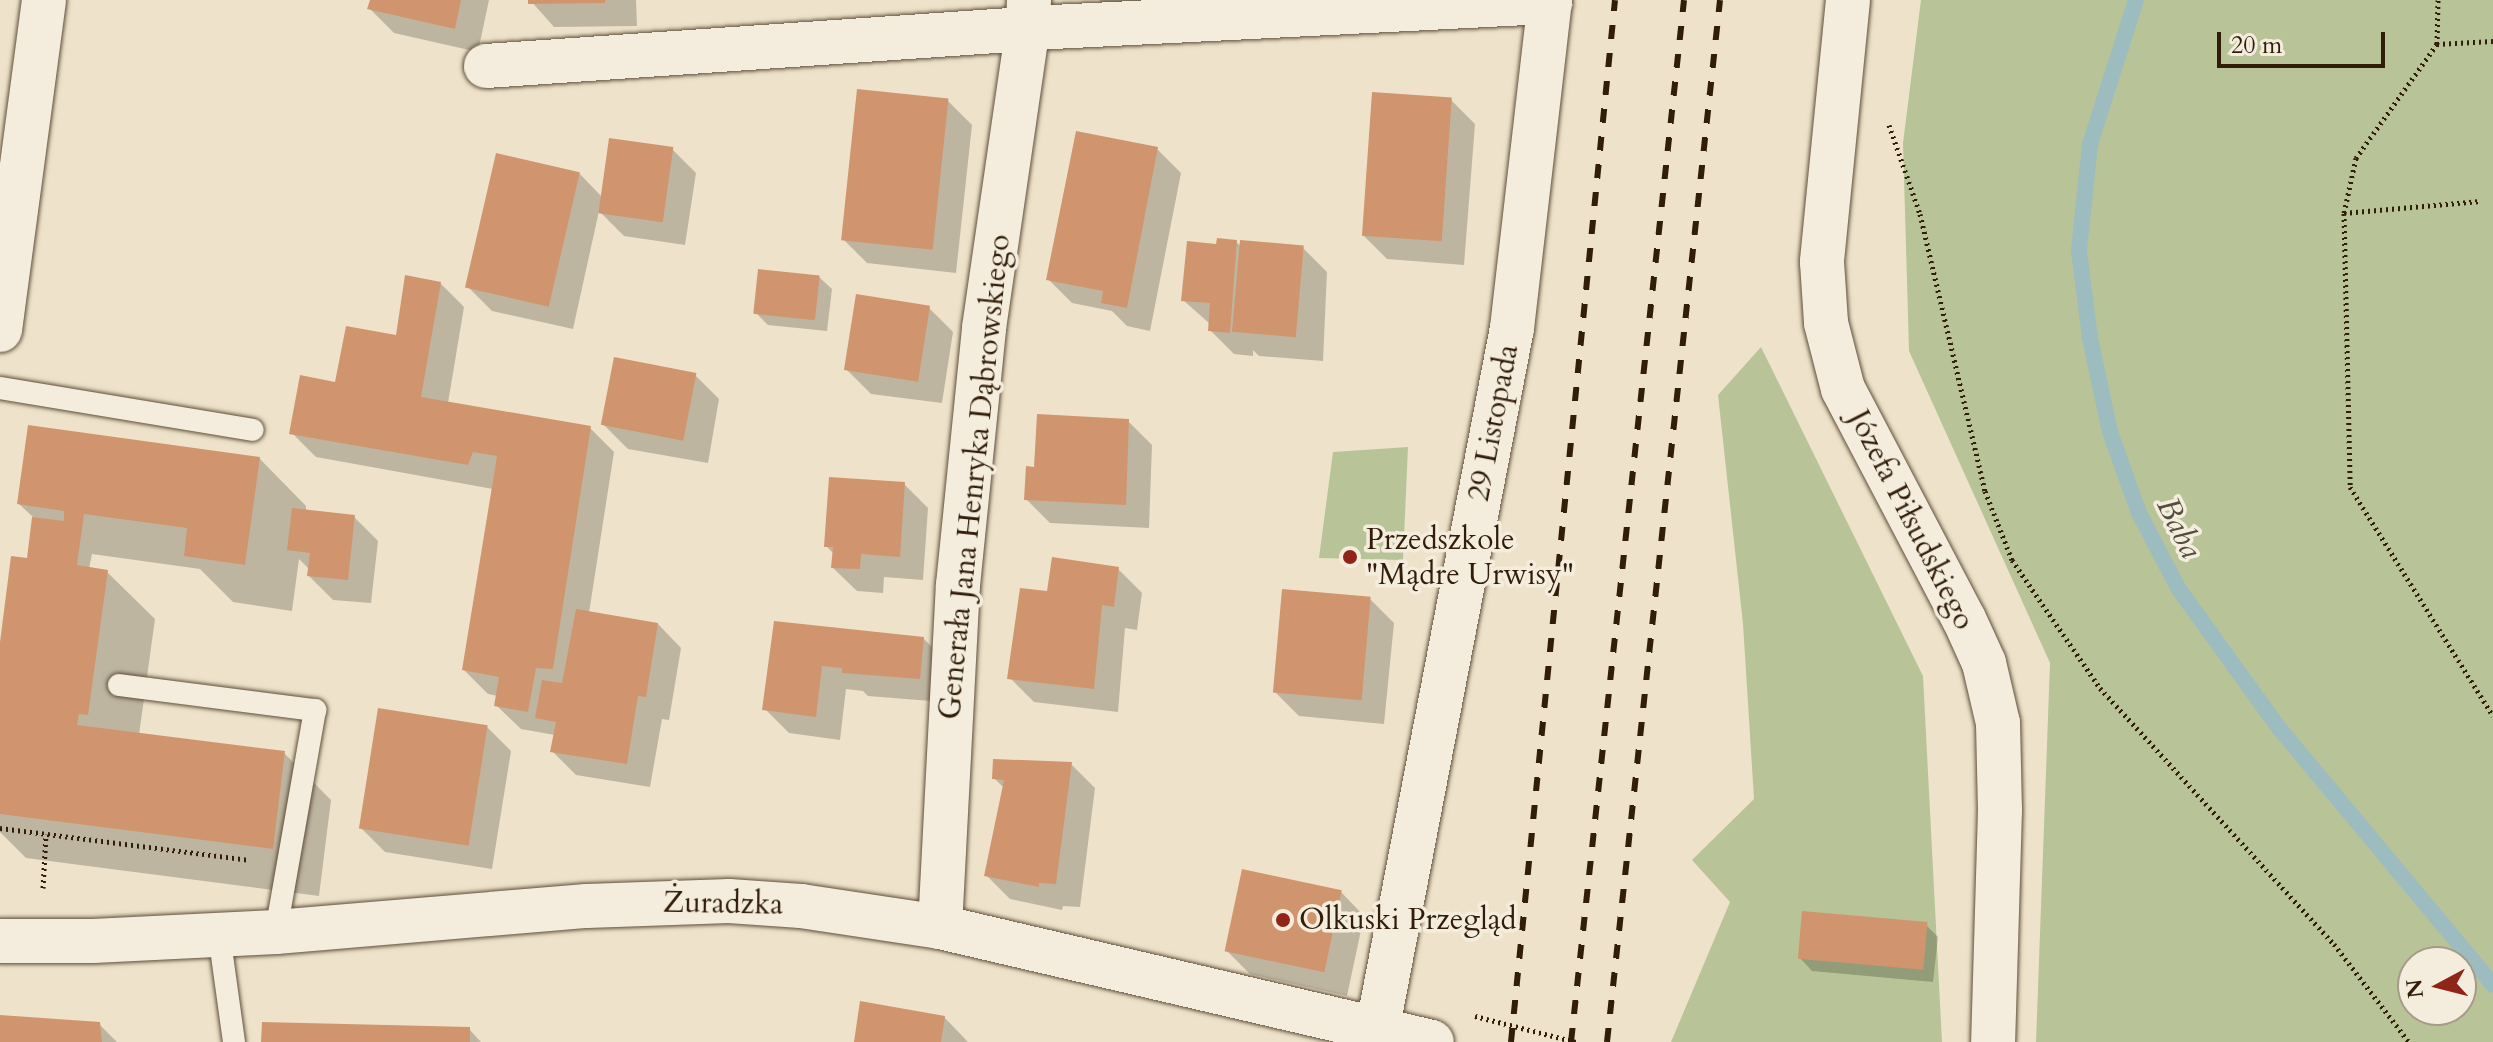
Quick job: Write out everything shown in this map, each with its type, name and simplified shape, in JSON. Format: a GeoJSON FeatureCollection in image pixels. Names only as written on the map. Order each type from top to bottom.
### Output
{"type":"FeatureCollection","features":[{"type":"Feature","properties":{"kind":"street"},"geometry":{"type":"LineString","coordinates":[[0,330],[44,0]]}},
{"type":"Feature","properties":{"kind":"street","name":"Józefa Piłsudskiego"},"geometry":{"type":"LineString","coordinates":[[1848,0],[1822,262],[1826,323],[1843,389],[1979,652],[1998,723],[2000,810],[1993,1042]]}},
{"type":"Feature","properties":{"kind":"street"},"geometry":{"type":"LineString","coordinates":[[486,66],[1029,14],[1550,1]]}},
{"type":"Feature","properties":{"kind":"street","name":"29 Listopada"},"geometry":{"type":"LineString","coordinates":[[1377,1031],[1512,328],[1550,1]]}},
{"type":"Feature","properties":{"kind":"street","name":"Generała Jana Henryka Dąbrowskiego"},"geometry":{"type":"LineString","coordinates":[[940,927],[958,585],[984,328],[1029,14]]}},
{"type":"Feature","properties":{"kind":"street","name":"Żuradzka"},"geometry":{"type":"LineString","coordinates":[[0,941],[93,941],[276,932],[587,906],[729,901],[801,906],[940,927],[1432,1042]]}},
{"type":"Feature","properties":{"kind":"lane"},"geometry":{"type":"LineString","coordinates":[[0,388],[253,430]]}},
{"type":"Feature","properties":{"kind":"lane"},"geometry":{"type":"LineString","coordinates":[[119,685],[315,710],[276,932]]}},
{"type":"Feature","properties":{"kind":"lane"},"geometry":{"type":"LineString","coordinates":[[219,934],[234,1042]]}},
{"type":"Feature","properties":{"kind":"path"},"geometry":{"type":"LineString","coordinates":[[2438,0],[2437,44],[2356,158],[2344,213],[2350,487],[2493,716]]}},
{"type":"Feature","properties":{"kind":"path"},"geometry":{"type":"LineString","coordinates":[[2437,44],[2493,41]]}},
{"type":"Feature","properties":{"kind":"path"},"geometry":{"type":"LineString","coordinates":[[1884,117],[1893,129],[1920,214],[1985,491],[2012,560],[2100,688],[2334,944],[2409,1042]]}},
{"type":"Feature","properties":{"kind":"path"},"geometry":{"type":"LineString","coordinates":[[2344,213],[2480,201]]}},
{"type":"Feature","properties":{"kind":"path"},"geometry":{"type":"LineString","coordinates":[[0,828],[288,865]]}},
{"type":"Feature","properties":{"kind":"green space"},"geometry":{"type":"Polygon","coordinates":[[[1921,0],[2493,0],[2493,1042],[2036,1042],[2050,663],[1909,351],[1903,143],[1921,0]]]}},
{"type":"Feature","properties":{"kind":"green space"},"geometry":{"type":"Polygon","coordinates":[[[1761,347],[1923,676],[1942,1042],[1671,1042],[1730,902],[1692,860],[1754,799],[1743,624],[1718,395],[1761,347]]]}},
{"type":"Feature","properties":{"kind":"green space"},"geometry":{"type":"Polygon","coordinates":[[[1408,447],[1403,560],[1319,558],[1333,452],[1408,447]]]}},
{"type":"Feature","properties":{"kind":"building"},"geometry":{"type":"Polygon","coordinates":[[[370,0],[461,0],[455,29],[367,9],[370,0]]]}},
{"type":"Feature","properties":{"kind":"building"},"geometry":{"type":"Polygon","coordinates":[[[528,0],[605,0],[605,3],[528,4],[528,0]]]}},
{"type":"Feature","properties":{"kind":"building"},"geometry":{"type":"Polygon","coordinates":[[[857,89],[948,99],[933,250],[841,240],[857,89]]]}},
{"type":"Feature","properties":{"kind":"building"},"geometry":{"type":"Polygon","coordinates":[[[1372,92],[1452,98],[1442,241],[1362,236],[1372,92]]]}},
{"type":"Feature","properties":{"kind":"building"},"geometry":{"type":"Polygon","coordinates":[[[1076,131],[1158,147],[1127,308],[1101,303],[1103,291],[1046,280],[1076,131]]]}},
{"type":"Feature","properties":{"kind":"building"},"geometry":{"type":"Polygon","coordinates":[[[609,138],[673,147],[663,222],[598,213],[609,138]]]}},
{"type":"Feature","properties":{"kind":"building"},"geometry":{"type":"Polygon","coordinates":[[[496,153],[580,172],[549,307],[465,287],[496,153]]]}},
{"type":"Feature","properties":{"kind":"building"},"geometry":{"type":"Polygon","coordinates":[[[1217,238],[1237,240],[1230,333],[1208,331],[1210,303],[1181,301],[1187,241],[1216,244],[1217,238]]]}},
{"type":"Feature","properties":{"kind":"building"},"geometry":{"type":"Polygon","coordinates":[[[1240,240],[1304,246],[1296,337],[1232,332],[1240,240]]]}},
{"type":"Feature","properties":{"kind":"building"},"geometry":{"type":"Polygon","coordinates":[[[758,269],[820,275],[815,320],[753,314],[758,269]]]}},
{"type":"Feature","properties":{"kind":"building"},"geometry":{"type":"Polygon","coordinates":[[[405,275],[441,282],[421,397],[591,426],[553,669],[536,668],[528,712],[494,706],[499,677],[462,670],[497,456],[473,452],[468,465],[289,434],[300,375],[335,382],[346,326],[396,335],[405,275]]]}},
{"type":"Feature","properties":{"kind":"building"},"geometry":{"type":"Polygon","coordinates":[[[856,294],[930,306],[918,382],[844,370],[856,294]]]}},
{"type":"Feature","properties":{"kind":"building"},"geometry":{"type":"Polygon","coordinates":[[[614,357],[696,373],[683,441],[601,425],[614,357]]]}},
{"type":"Feature","properties":{"kind":"building"},"geometry":{"type":"Polygon","coordinates":[[[1037,414],[1129,419],[1126,505],[1024,500],[1026,466],[1034,467],[1037,414]]]}},
{"type":"Feature","properties":{"kind":"building"},"geometry":{"type":"Polygon","coordinates":[[[28,425],[260,457],[245,565],[184,556],[187,528],[84,514],[77,565],[108,570],[88,715],[79,714],[77,725],[285,751],[273,849],[0,814],[0,642],[11,556],[27,558],[32,517],[64,521],[64,511],[17,504],[28,425]]]}},
{"type":"Feature","properties":{"kind":"building"},"geometry":{"type":"Polygon","coordinates":[[[829,477],[905,482],[900,557],[861,554],[860,569],[831,568],[833,547],[824,547],[829,477]]]}},
{"type":"Feature","properties":{"kind":"building"},"geometry":{"type":"Polygon","coordinates":[[[292,508],[355,515],[348,580],[307,576],[310,553],[287,550],[292,508]]]}},
{"type":"Feature","properties":{"kind":"building"},"geometry":{"type":"Polygon","coordinates":[[[1052,557],[1119,567],[1114,607],[1102,605],[1094,689],[1007,679],[1020,588],[1047,591],[1052,557]]]}},
{"type":"Feature","properties":{"kind":"building","name":"Przedszkole \"Mądre Urwisy\""},"geometry":{"type":"Polygon","coordinates":[[[1282,589],[1371,597],[1362,700],[1273,693],[1282,589]]]}},
{"type":"Feature","properties":{"kind":"building"},"geometry":{"type":"Polygon","coordinates":[[[576,609],[658,623],[646,697],[638,696],[627,764],[550,752],[556,722],[535,718],[542,680],[562,683],[576,609]]]}},
{"type":"Feature","properties":{"kind":"building"},"geometry":{"type":"Polygon","coordinates":[[[774,621],[924,637],[920,679],[842,673],[842,668],[822,666],[816,717],[762,710],[774,621]]]}},
{"type":"Feature","properties":{"kind":"building"},"geometry":{"type":"Polygon","coordinates":[[[378,708],[488,725],[469,846],[359,828],[378,708]]]}},
{"type":"Feature","properties":{"kind":"building"},"geometry":{"type":"Polygon","coordinates":[[[993,759],[1072,762],[1056,884],[1039,883],[1039,887],[984,876],[1004,780],[992,779],[993,759]]]}},
{"type":"Feature","properties":{"kind":"building","name":"Olkuski Przegląd"},"geometry":{"type":"Polygon","coordinates":[[[1242,869],[1342,890],[1324,972],[1225,951],[1242,869]]]}},
{"type":"Feature","properties":{"kind":"building"},"geometry":{"type":"Polygon","coordinates":[[[1802,911],[1928,922],[1923,970],[1798,959],[1802,911]]]}},
{"type":"Feature","properties":{"kind":"building"},"geometry":{"type":"Polygon","coordinates":[[[860,1001],[945,1016],[941,1042],[854,1042],[860,1001]]]}},
{"type":"Feature","properties":{"kind":"building"},"geometry":{"type":"Polygon","coordinates":[[[0,1015],[100,1022],[102,1042],[0,1042],[0,1015]]]}},
{"type":"Feature","properties":{"kind":"building"},"geometry":{"type":"Polygon","coordinates":[[[262,1022],[470,1027],[470,1042],[261,1042],[262,1022]]]}},
{"type":"Feature","properties":{"kind":"waterway","name":"Baba"},"geometry":{"type":"LineString","coordinates":[[2136,0],[2090,144],[2079,251],[2090,338],[2110,432],[2139,513],[2178,588],[2279,728],[2493,985]]}},
{"type":"Feature","properties":{"kind":"railway"},"geometry":{"type":"LineString","coordinates":[[1511,1042],[1615,0]]}},
{"type":"Feature","properties":{"kind":"railway"},"geometry":{"type":"LineString","coordinates":[[1571,1042],[1684,0]]}},
{"type":"Feature","properties":{"kind":"railway"},"geometry":{"type":"LineString","coordinates":[[1607,1042],[1720,0]]}},
{"type":"Feature","properties":{"kind":"place","name":"Przedszkole \"Mądre Urwisy\""},"geometry":{"type":"Point","coordinates":[1350,557]}},
{"type":"Feature","properties":{"kind":"place","name":"Olkuski Przegląd"},"geometry":{"type":"Point","coordinates":[1283,920]}}]}
